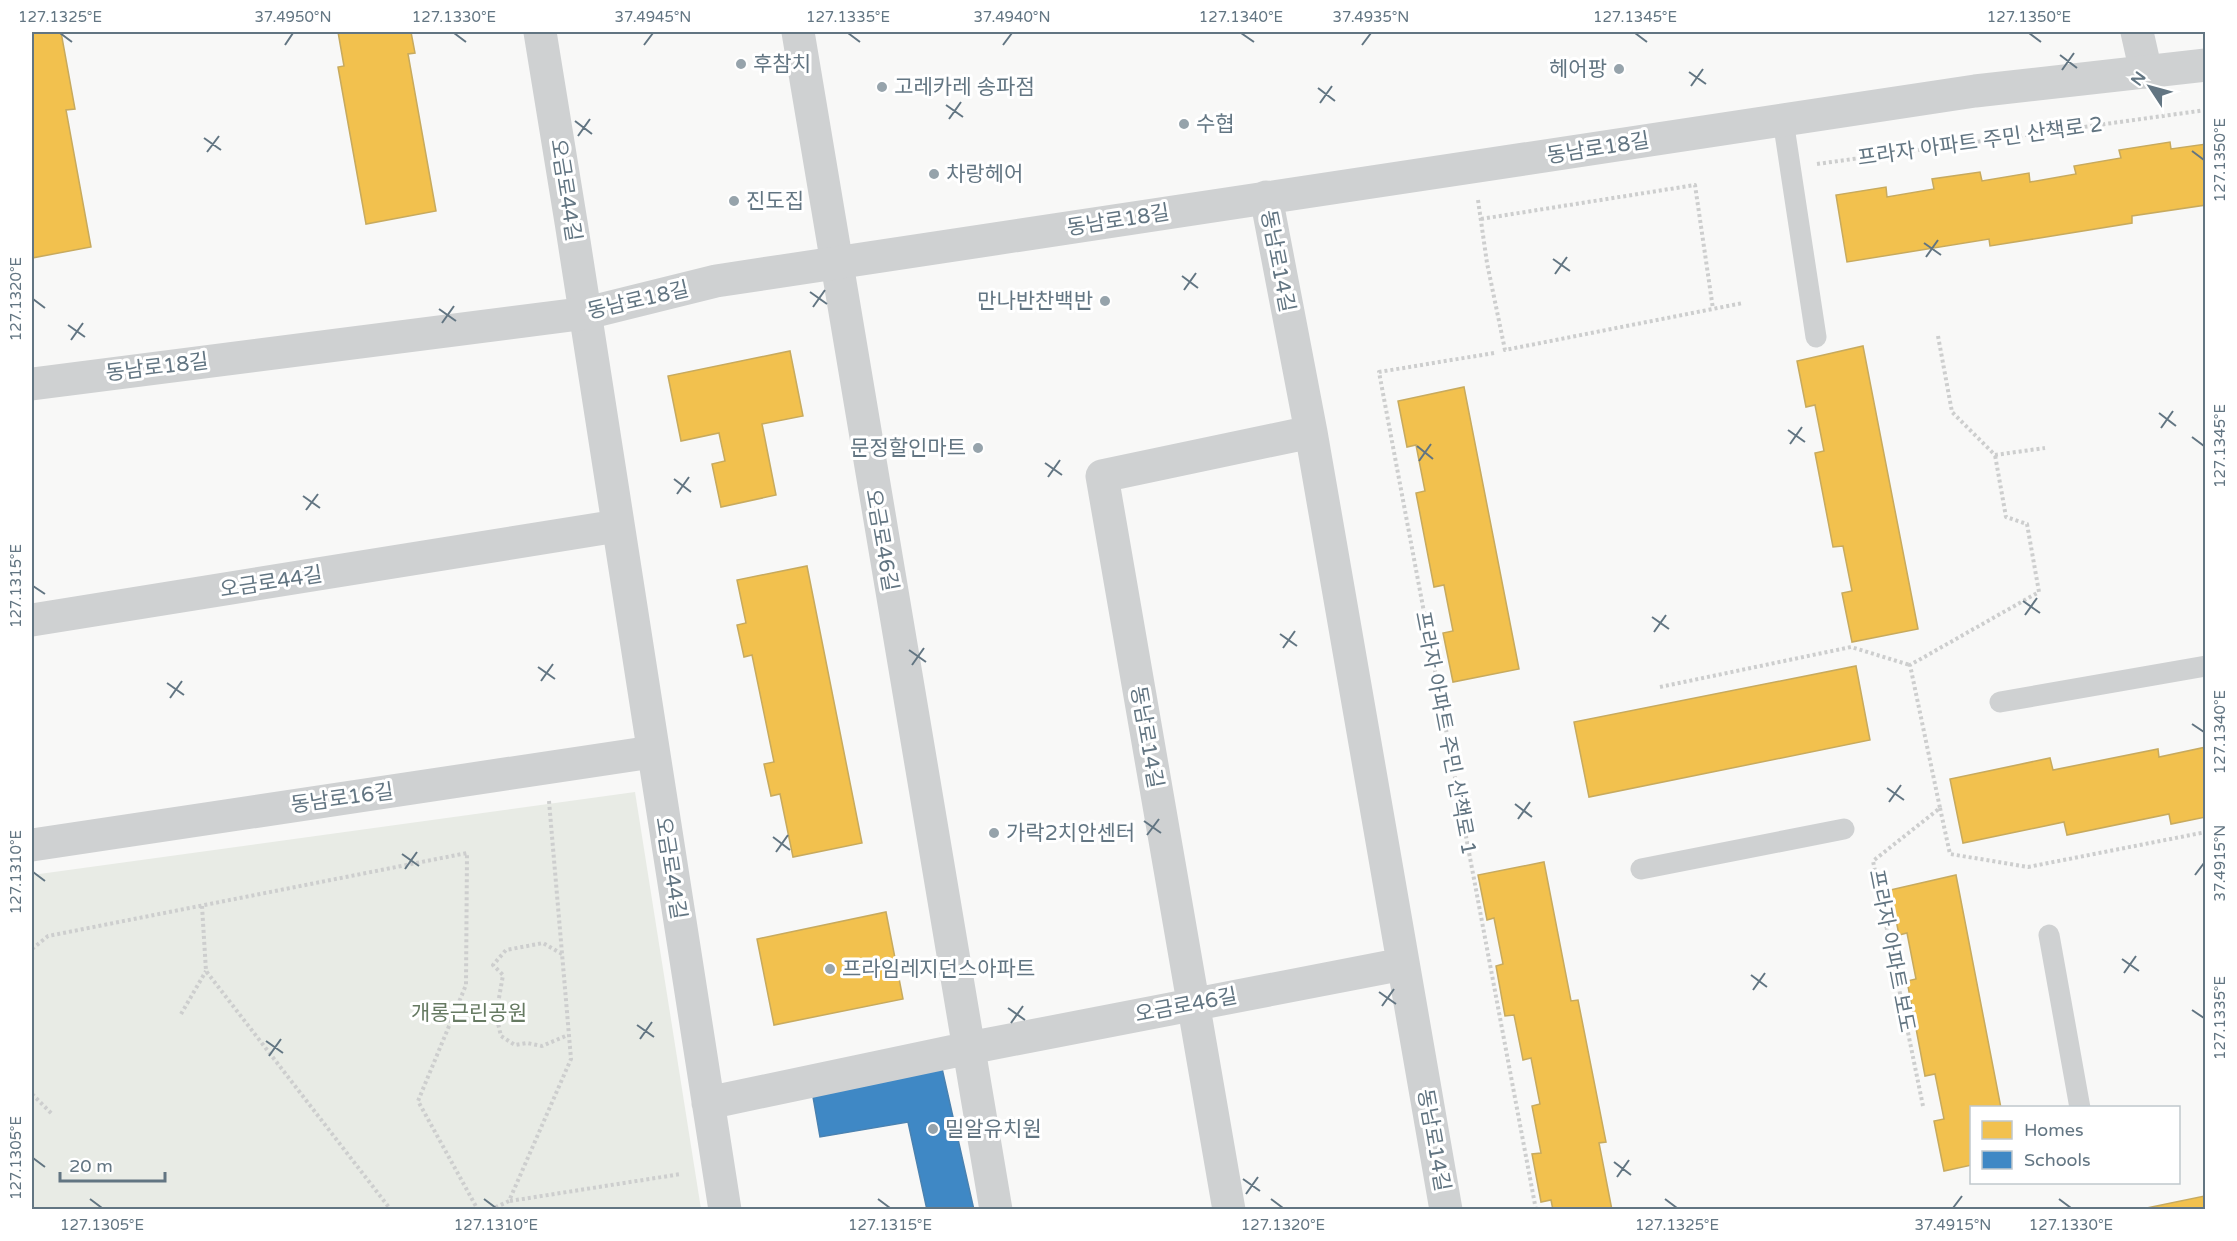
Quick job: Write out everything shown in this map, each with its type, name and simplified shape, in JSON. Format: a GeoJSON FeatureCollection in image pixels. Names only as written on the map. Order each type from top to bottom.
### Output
{"type":"FeatureCollection","features":[{"type":"Feature","properties":{"kind":"street","name":"오금로44길"},"geometry":{"type":"LineString","coordinates":[[540,32],[587,313],[617,526],[725,1209]]}},
{"type":"Feature","properties":{"kind":"street","name":"오금로46길"},"geometry":{"type":"LineString","coordinates":[[798,32],[996,1209]]}},
{"type":"Feature","properties":{"kind":"street"},"geometry":{"type":"LineString","coordinates":[[2137,32],[2146,72]]}},
{"type":"Feature","properties":{"kind":"street","name":"동남로18길"},"geometry":{"type":"LineString","coordinates":[[32,384],[587,313],[717,281],[1975,91],[2205,65]]}},
{"type":"Feature","properties":{"kind":"street","name":"동남로14길"},"geometry":{"type":"LineString","coordinates":[[1266,197],[1311,432],[1446,1209]]}},
{"type":"Feature","properties":{"kind":"street","name":"동남로14길"},"geometry":{"type":"LineString","coordinates":[[1229,1209],[1102,476],[1311,432]]}},
{"type":"Feature","properties":{"kind":"street","name":"오금로44길"},"geometry":{"type":"LineString","coordinates":[[32,620],[617,526]]}},
{"type":"Feature","properties":{"kind":"street","name":"동남로16길"},"geometry":{"type":"LineString","coordinates":[[32,845],[652,752]]}},
{"type":"Feature","properties":{"kind":"street","name":"오금로46길"},"geometry":{"type":"LineString","coordinates":[[708,1103],[969,1048],[1403,964]]}},
{"type":"Feature","properties":{"kind":"lane"},"geometry":{"type":"LineString","coordinates":[[1783,120],[1816,337]]}},
{"type":"Feature","properties":{"kind":"lane"},"geometry":{"type":"LineString","coordinates":[[2000,702],[2205,666]]}},
{"type":"Feature","properties":{"kind":"lane"},"geometry":{"type":"LineString","coordinates":[[1641,869],[1844,829]]}},
{"type":"Feature","properties":{"kind":"lane"},"geometry":{"type":"LineString","coordinates":[[2049,935],[2080,1106]]}},
{"type":"Feature","properties":{"kind":"path","name":"프라자 아파트 주민 산책로 2"},"geometry":{"type":"LineString","coordinates":[[1790,168],[2205,110]]}},
{"type":"Feature","properties":{"kind":"path"},"geometry":{"type":"LineString","coordinates":[[1473,167],[1505,350],[1743,303]]}},
{"type":"Feature","properties":{"kind":"path"},"geometry":{"type":"LineString","coordinates":[[1481,219],[1695,185],[1713,309]]}},
{"type":"Feature","properties":{"kind":"path"},"geometry":{"type":"LineString","coordinates":[[1660,687],[1851,647],[1910,665],[2039,592],[2027,524],[2006,517],[1995,455],[1952,412],[1938,336]]}},
{"type":"Feature","properties":{"kind":"path","name":"프라자 아파트 주민 산책로 1"},"geometry":{"type":"LineString","coordinates":[[1494,353],[1379,372],[1536,1209]]}},
{"type":"Feature","properties":{"kind":"path"},"geometry":{"type":"LineString","coordinates":[[1995,455],[2045,448]]}},
{"type":"Feature","properties":{"kind":"path"},"geometry":{"type":"LineString","coordinates":[[1910,665],[1950,854],[2028,867],[2205,832]]}},
{"type":"Feature","properties":{"kind":"path"},"geometry":{"type":"LineString","coordinates":[[509,1201],[571,1059],[547,768]]}},
{"type":"Feature","properties":{"kind":"path","name":"프라자 아파트 보도"},"geometry":{"type":"LineString","coordinates":[[1923,1106],[1873,861],[1940,808]]}},
{"type":"Feature","properties":{"kind":"path"},"geometry":{"type":"LineString","coordinates":[[32,949],[48,936],[467,853],[466,985],[418,1101],[478,1209]]}},
{"type":"Feature","properties":{"kind":"path"},"geometry":{"type":"LineString","coordinates":[[181,1014],[206,971],[202,906]]}},
{"type":"Feature","properties":{"kind":"path"},"geometry":{"type":"LineString","coordinates":[[562,954],[543,943],[506,950],[493,965],[503,975],[496,1015],[501,1036],[515,1045],[527,1042],[542,1046],[568,1035]]}},
{"type":"Feature","properties":{"kind":"path"},"geometry":{"type":"LineString","coordinates":[[206,971],[391,1209]]}},
{"type":"Feature","properties":{"kind":"path"},"geometry":{"type":"LineString","coordinates":[[32,1094],[52,1114]]}},
{"type":"Feature","properties":{"kind":"path"},"geometry":{"type":"LineString","coordinates":[[490,1209],[509,1201],[681,1174]]}},
{"type":"Feature","properties":{"kind":"green space","name":"개롱근린공원"},"geometry":{"type":"Polygon","coordinates":[[[635,792],[701,1209],[32,1209],[32,875],[635,792]]]}},
{"type":"Feature","properties":{"kind":"building: Homes"},"geometry":{"type":"Polygon","coordinates":[[[32,32],[61,32],[75,109],[66,110],[91,247],[32,258],[32,32]]]}},
{"type":"Feature","properties":{"kind":"building: Homes"},"geometry":{"type":"Polygon","coordinates":[[[338,32],[411,32],[415,53],[408,54],[436,211],[366,224],[338,67],[344,66],[338,32]]]}},
{"type":"Feature","properties":{"kind":"building: Homes"},"geometry":{"type":"Polygon","coordinates":[[[2170,142],[2171,149],[2206,144],[2206,205],[2132,216],[2132,223],[1990,246],[1989,239],[1847,262],[1836,195],[1886,187],[1887,197],[1934,189],[1932,179],[1980,172],[1982,181],[2029,173],[2030,182],[2076,174],[2074,166],[2121,158],[2119,150],[2170,142]]]}},
{"type":"Feature","properties":{"kind":"building: Homes"},"geometry":{"type":"Polygon","coordinates":[[[1863,346],[1918,629],[1852,642],[1842,593],[1852,591],[1843,546],[1833,547],[1815,453],[1824,451],[1815,405],[1806,407],[1797,361],[1863,346]]]}},
{"type":"Feature","properties":{"kind":"building: Homes"},"geometry":{"type":"Polygon","coordinates":[[[790,351],[803,416],[762,424],[776,495],[721,507],[712,464],[725,461],[719,433],[681,441],[668,376],[790,351]]]}},
{"type":"Feature","properties":{"kind":"building: Homes"},"geometry":{"type":"Polygon","coordinates":[[[1464,387],[1519,669],[1453,682],[1443,633],[1453,631],[1444,585],[1434,587],[1416,493],[1425,491],[1416,445],[1407,447],[1398,401],[1464,387]]]}},
{"type":"Feature","properties":{"kind":"building: Homes"},"geometry":{"type":"Polygon","coordinates":[[[807,566],[862,843],[793,857],[780,794],[771,796],[764,764],[774,762],[752,655],[744,657],[737,625],[746,623],[737,580],[807,566]]]}},
{"type":"Feature","properties":{"kind":"building: Homes"},"geometry":{"type":"Polygon","coordinates":[[[1856,666],[1870,740],[1589,797],[1574,722],[1856,666]]]}},
{"type":"Feature","properties":{"kind":"building: Homes"},"geometry":{"type":"Polygon","coordinates":[[[2206,747],[2206,817],[2171,824],[2169,814],[2067,835],[2064,822],[1963,843],[1950,779],[2050,758],[2053,770],[2158,749],[2159,757],[2206,747]]]}},
{"type":"Feature","properties":{"kind":"building: Homes"},"geometry":{"type":"Polygon","coordinates":[[[1544,862],[1571,1001],[1578,1000],[1606,1142],[1599,1143],[1612,1210],[1553,1210],[1551,1200],[1541,1202],[1532,1154],[1541,1153],[1532,1106],[1540,1104],[1531,1058],[1523,1060],[1514,1015],[1505,1016],[1496,966],[1503,964],[1494,918],[1487,920],[1478,875],[1544,862]]]}},
{"type":"Feature","properties":{"kind":"building: Homes"},"geometry":{"type":"Polygon","coordinates":[[[1956,875],[2001,1106],[1970,1106],[1970,1165],[1944,1171],[1934,1121],[1944,1119],[1935,1074],[1925,1076],[1907,981],[1916,979],[1907,933],[1899,935],[1890,890],[1956,875]]]}},
{"type":"Feature","properties":{"kind":"building: Homes","name":"프라임레지던스아파트"},"geometry":{"type":"Polygon","coordinates":[[[886,912],[903,999],[774,1025],[757,939],[886,912]]]}},
{"type":"Feature","properties":{"kind":"building: Homes"},"geometry":{"type":"Polygon","coordinates":[[[2206,1187],[2206,1210],[2137,1210],[2205,1196],[2206,1187]]]}},
{"type":"Feature","properties":{"kind":"building: Schools","name":"밀알유치원"},"geometry":{"type":"Polygon","coordinates":[[[941,1064],[974,1210],[927,1210],[908,1122],[820,1137],[812,1091],[941,1064]]]}},
{"type":"Feature","properties":{"kind":"place","name":"후참치"},"geometry":{"type":"Point","coordinates":[741,64]}},
{"type":"Feature","properties":{"kind":"place","name":"헤어팡"},"geometry":{"type":"Point","coordinates":[1619,69]}},
{"type":"Feature","properties":{"kind":"place","name":"고레카레 송파점"},"geometry":{"type":"Point","coordinates":[882,87]}},
{"type":"Feature","properties":{"kind":"place","name":"수협"},"geometry":{"type":"Point","coordinates":[1184,124]}},
{"type":"Feature","properties":{"kind":"place","name":"차랑헤어"},"geometry":{"type":"Point","coordinates":[934,174]}},
{"type":"Feature","properties":{"kind":"place","name":"진도집"},"geometry":{"type":"Point","coordinates":[734,201]}},
{"type":"Feature","properties":{"kind":"place","name":"만나반찬백반"},"geometry":{"type":"Point","coordinates":[1105,301]}},
{"type":"Feature","properties":{"kind":"place","name":"문정할인마트"},"geometry":{"type":"Point","coordinates":[978,448]}},
{"type":"Feature","properties":{"kind":"place","name":"가락2치안센터"},"geometry":{"type":"Point","coordinates":[994,833]}},
{"type":"Feature","properties":{"kind":"place","name":"프라임레지던스아파트"},"geometry":{"type":"Point","coordinates":[830,969]}},
{"type":"Feature","properties":{"kind":"place","name":"밀알유치원"},"geometry":{"type":"Point","coordinates":[933,1129]}}]}
